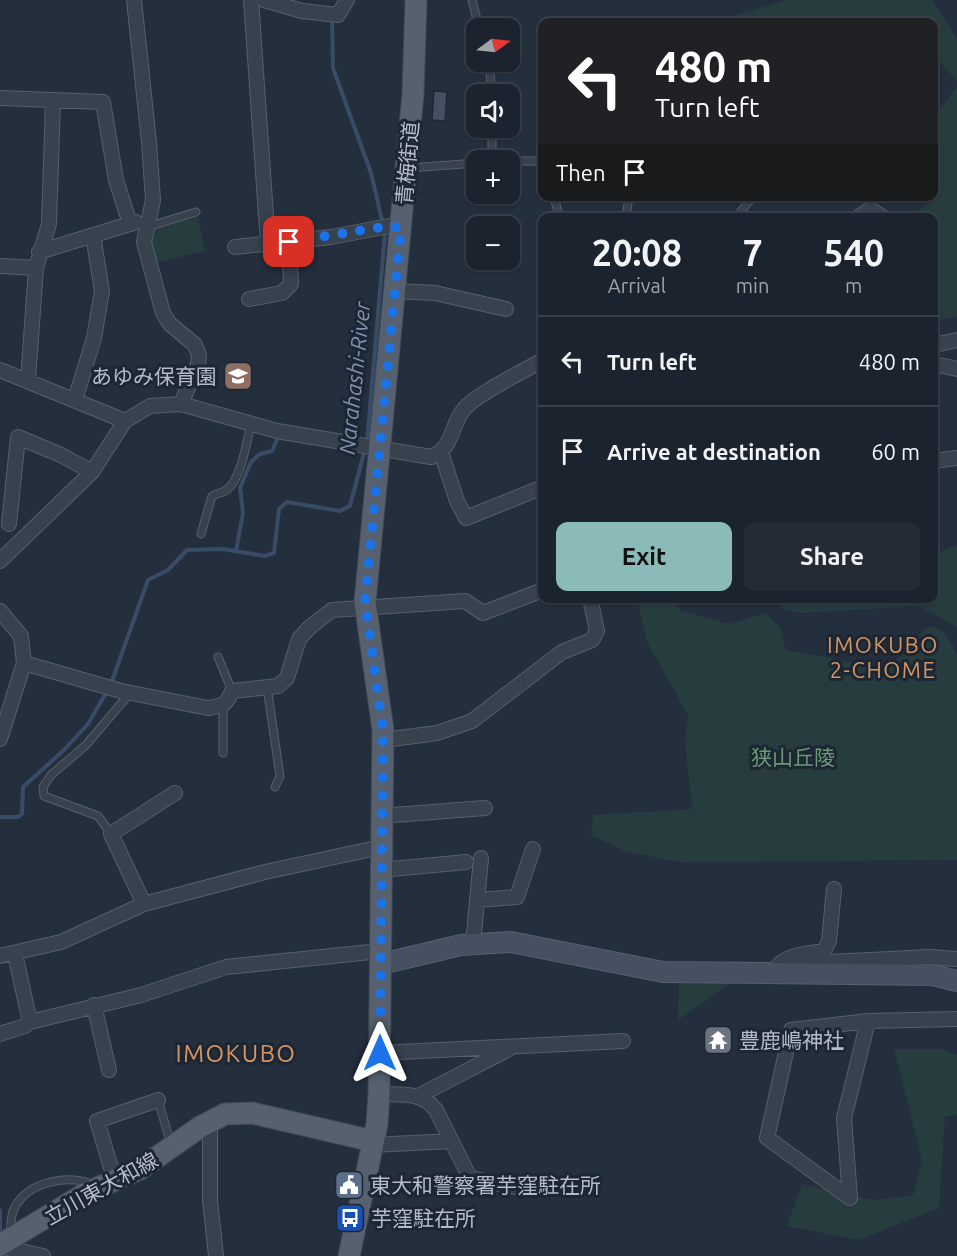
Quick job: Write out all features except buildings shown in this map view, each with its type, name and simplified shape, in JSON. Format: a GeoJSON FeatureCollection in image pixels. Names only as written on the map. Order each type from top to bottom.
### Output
{"type":"FeatureCollection","features":[{"type":"Feature","properties":{"kind":"main road","name":"青梅街道"},"geometry":{"type":"LineString","coordinates":[[350,1256],[373,1143],[379,1094],[381,816],[384,740],[365,608],[370,447],[395,291],[390,227],[406,168],[415,66],[416,0]]}},
{"type":"Feature","properties":{"kind":"main road","name":"立川東大和線"},"geometry":{"type":"LineString","coordinates":[[4,1243],[107,1184],[140,1169],[210,1121],[225,1114],[247,1113],[373,1143]]}},
{"type":"Feature","properties":{"kind":"street"},"geometry":{"type":"LineString","coordinates":[[134,0],[153,200],[146,223],[144,242],[163,313],[179,332],[190,339],[199,355],[198,364],[181,404]]}},
{"type":"Feature","properties":{"kind":"street"},"geometry":{"type":"LineString","coordinates":[[251,0],[268,244]]}},
{"type":"Feature","properties":{"kind":"street"},"geometry":{"type":"LineString","coordinates":[[268,1],[302,11],[338,15],[347,0]]}},
{"type":"Feature","properties":{"kind":"street"},"geometry":{"type":"LineString","coordinates":[[0,98],[104,102],[116,180],[130,224]]}},
{"type":"Feature","properties":{"kind":"street"},"geometry":{"type":"LineString","coordinates":[[28,380],[36,268],[49,224],[53,101]]}},
{"type":"Feature","properties":{"kind":"street"},"geometry":{"type":"LineString","coordinates":[[39,252],[130,224],[146,223]]}},
{"type":"Feature","properties":{"kind":"street"},"geometry":{"type":"LineString","coordinates":[[235,247],[289,242],[390,227]]}},
{"type":"Feature","properties":{"kind":"street"},"geometry":{"type":"LineString","coordinates":[[75,400],[94,339],[102,291],[93,235]]}},
{"type":"Feature","properties":{"kind":"street"},"geometry":{"type":"LineString","coordinates":[[249,299],[282,293],[291,284],[289,242]]}},
{"type":"Feature","properties":{"kind":"street"},"geometry":{"type":"LineString","coordinates":[[0,266],[36,268]]}},
{"type":"Feature","properties":{"kind":"street"},"geometry":{"type":"LineString","coordinates":[[395,291],[435,293],[506,309]]}},
{"type":"Feature","properties":{"kind":"street"},"geometry":{"type":"LineString","coordinates":[[938,344],[957,340]]}},
{"type":"Feature","properties":{"kind":"street"},"geometry":{"type":"LineString","coordinates":[[0,561],[92,472],[124,421],[150,406],[181,404],[277,431],[425,457],[441,452],[450,442],[465,407],[538,363]]}},
{"type":"Feature","properties":{"kind":"street"},"geometry":{"type":"LineString","coordinates":[[938,365],[957,369]]}},
{"type":"Feature","properties":{"kind":"street"},"geometry":{"type":"LineString","coordinates":[[0,370],[124,421]]}},
{"type":"Feature","properties":{"kind":"street"},"geometry":{"type":"LineString","coordinates":[[35,528],[21,528],[4,522],[18,437],[61,455],[92,472]]}},
{"type":"Feature","properties":{"kind":"street"},"geometry":{"type":"LineString","coordinates":[[441,452],[465,518],[538,489]]}},
{"type":"Feature","properties":{"kind":"street"},"geometry":{"type":"LineString","coordinates":[[938,460],[957,458]]}},
{"type":"Feature","properties":{"kind":"street"},"geometry":{"type":"LineString","coordinates":[[24,663],[124,691],[208,708],[223,706],[228,702],[232,691],[278,686],[287,678],[299,639],[320,619],[338,608],[465,602],[483,613],[538,592]]}},
{"type":"Feature","properties":{"kind":"street"},"geometry":{"type":"LineString","coordinates":[[384,740],[437,733],[463,726],[562,652],[592,640],[597,631],[591,603]]}},
{"type":"Feature","properties":{"kind":"street"},"geometry":{"type":"LineString","coordinates":[[0,610],[21,636],[24,663],[0,739]]}},
{"type":"Feature","properties":{"kind":"street"},"geometry":{"type":"LineString","coordinates":[[144,904],[111,834],[175,793]]}},
{"type":"Feature","properties":{"kind":"street"},"geometry":{"type":"LineString","coordinates":[[381,816],[485,808]]}},
{"type":"Feature","properties":{"kind":"street"},"geometry":{"type":"LineString","coordinates":[[0,956],[61,942],[144,904],[265,872],[381,847]]}},
{"type":"Feature","properties":{"kind":"street"},"geometry":{"type":"LineString","coordinates":[[478,900],[517,897],[533,849]]}},
{"type":"Feature","properties":{"kind":"street"},"geometry":{"type":"LineString","coordinates":[[473,944],[481,858]]}},
{"type":"Feature","properties":{"kind":"street"},"geometry":{"type":"LineString","coordinates":[[381,870],[466,862]]}},
{"type":"Feature","properties":{"kind":"street"},"geometry":{"type":"LineString","coordinates":[[780,974],[777,964],[786,958],[824,951],[828,941],[834,889]]}},
{"type":"Feature","properties":{"kind":"street"},"geometry":{"type":"LineString","coordinates":[[0,1034],[25,1026],[30,1022],[141,994],[226,967],[381,958],[473,944],[519,942],[663,972],[933,975],[957,981]]}},
{"type":"Feature","properties":{"kind":"street"},"geometry":{"type":"LineString","coordinates":[[15,954],[30,1022]]}},
{"type":"Feature","properties":{"kind":"street"},"geometry":{"type":"LineString","coordinates":[[780,974],[810,963],[930,957],[957,959]]}},
{"type":"Feature","properties":{"kind":"street"},"geometry":{"type":"LineString","coordinates":[[94,1005],[109,1070]]}},
{"type":"Feature","properties":{"kind":"street"},"geometry":{"type":"LineString","coordinates":[[868,1021],[844,1118],[850,1198],[767,1138],[791,1030],[868,1021],[957,1019]]}},
{"type":"Feature","properties":{"kind":"street"},"geometry":{"type":"LineString","coordinates":[[380,1053],[622,1041]]}},
{"type":"Feature","properties":{"kind":"street"},"geometry":{"type":"LineString","coordinates":[[379,1094],[420,1095],[512,1047]]}},
{"type":"Feature","properties":{"kind":"street"},"geometry":{"type":"LineString","coordinates":[[420,1095],[436,1110],[470,1178],[530,1190]]}},
{"type":"Feature","properties":{"kind":"street"},"geometry":{"type":"LineString","coordinates":[[107,1184],[97,1121],[158,1100]]}},
{"type":"Feature","properties":{"kind":"street"},"geometry":{"type":"LineString","coordinates":[[210,1121],[210,1200],[216,1256]]}},
{"type":"Feature","properties":{"kind":"street"},"geometry":{"type":"LineString","coordinates":[[373,1143],[451,1141]]}},
{"type":"Feature","properties":{"kind":"street"},"geometry":{"type":"LineString","coordinates":[[4,1243],[7,1248],[43,1256]]}},
{"type":"Feature","properties":{"kind":"lane"},"geometry":{"type":"LineString","coordinates":[[472,0],[476,18]]}},
{"type":"Feature","properties":{"kind":"lane"},"geometry":{"type":"LineString","coordinates":[[520,162],[538,161]]}},
{"type":"Feature","properties":{"kind":"lane"},"geometry":{"type":"LineString","coordinates":[[406,168],[466,164]]}},
{"type":"Feature","properties":{"kind":"lane"},"geometry":{"type":"LineString","coordinates":[[740,213],[749,201]]}},
{"type":"Feature","properties":{"kind":"lane"},"geometry":{"type":"LineString","coordinates":[[146,223],[196,212]]}},
{"type":"Feature","properties":{"kind":"lane"},"geometry":{"type":"LineString","coordinates":[[201,534],[212,496],[225,491],[234,481],[244,457],[251,423]]}},
{"type":"Feature","properties":{"kind":"lane"},"geometry":{"type":"LineString","coordinates":[[218,657],[232,691]]}},
{"type":"Feature","properties":{"kind":"lane"},"geometry":{"type":"LineString","coordinates":[[267,687],[280,776],[275,787]]}},
{"type":"Feature","properties":{"kind":"lane"},"geometry":{"type":"LineString","coordinates":[[111,834],[98,816],[44,796],[43,787],[51,775],[86,746],[124,691]]}},
{"type":"Feature","properties":{"kind":"lane"},"geometry":{"type":"LineString","coordinates":[[223,706],[223,753]]}},
{"type":"Feature","properties":{"kind":"lane"},"geometry":{"type":"LineString","coordinates":[[158,1100],[172,1147]]}},
{"type":"Feature","properties":{"kind":"lane"},"geometry":{"type":"LineString","coordinates":[[4,1243],[16,1205],[41,1184],[80,1179],[107,1184]]}},
{"type":"Feature","properties":{"kind":"green space"},"geometry":{"type":"Polygon","coordinates":[[[788,0],[932,0],[957,38],[957,81],[938,60],[938,18],[725,18],[788,0]]]}},
{"type":"Feature","properties":{"kind":"green space"},"geometry":{"type":"Polygon","coordinates":[[[957,87],[957,317],[938,320],[938,213],[915,213],[926,205],[922,201],[938,201],[938,111],[957,87]]]}},
{"type":"Feature","properties":{"kind":"green space"},"geometry":{"type":"Polygon","coordinates":[[[198,217],[205,251],[151,264],[146,231],[198,217]]]}},
{"type":"Feature","properties":{"kind":"green space"},"geometry":{"type":"Polygon","coordinates":[[[957,545],[957,627],[919,606],[798,613],[783,609],[781,603],[938,603],[938,553],[957,545]]]}},
{"type":"Feature","properties":{"kind":"green space","name":"狭山丘陵"},"geometry":{"type":"Polygon","coordinates":[[[638,603],[676,603],[679,610],[729,624],[766,613],[780,628],[786,650],[883,668],[910,650],[924,629],[934,626],[945,633],[957,654],[957,860],[680,862],[627,852],[591,835],[593,815],[692,809],[685,742],[688,715],[647,642],[638,603]]]}},
{"type":"Feature","properties":{"kind":"green space"},"geometry":{"type":"Polygon","coordinates":[[[679,979],[736,979],[678,1020],[679,979]]]}},
{"type":"Feature","properties":{"kind":"green space"},"geometry":{"type":"Polygon","coordinates":[[[894,1049],[942,1049],[957,1055],[957,1115],[945,1117],[939,1208],[859,1240],[787,1226],[802,1184],[874,1200],[913,1195],[922,1161],[894,1049]]]}},
{"type":"Feature","properties":{"kind":"waterway","name":"Narahashi-River"},"geometry":{"type":"LineString","coordinates":[[332,18],[333,68],[371,173],[385,233],[367,442]]}},
{"type":"Feature","properties":{"kind":"waterway"},"geometry":{"type":"LineString","coordinates":[[236,551],[243,513],[240,488],[251,462],[260,454],[272,451],[278,437]]}},
{"type":"Feature","properties":{"kind":"waterway","name":"Narahashi-River"},"geometry":{"type":"LineString","coordinates":[[111,684],[148,580],[168,570],[187,550],[222,549],[265,556],[274,553],[279,509],[287,502],[340,511],[350,506],[365,449]]}},
{"type":"Feature","properties":{"kind":"waterway","name":"Narahashi-River"},"geometry":{"type":"LineString","coordinates":[[0,817],[18,817],[22,814],[23,787],[63,751],[88,724],[107,691]]}},
{"type":"Feature","properties":{"kind":"waterway","name":"Narahashi-River"},"geometry":{"type":"LineString","coordinates":[[0,1210],[0,1230]]}},
{"type":"Feature","properties":{"kind":"place","name":"あゆみ保育園"},"geometry":{"type":"Point","coordinates":[238,376]}},
{"type":"Feature","properties":{"kind":"place","name":"豊鹿嶋神社"},"geometry":{"type":"Point","coordinates":[718,1040]}},
{"type":"Feature","properties":{"kind":"place","name":"東大和警察署芋窪駐在所"},"geometry":{"type":"Point","coordinates":[349,1185]}},
{"type":"Feature","properties":{"kind":"place","name":"芋窪駐在所"},"geometry":{"type":"Point","coordinates":[350,1218]}},
{"type":"Feature","properties":{"kind":"district","name":"IMOKUBO 2-CHOME"},"geometry":{"type":"Point","coordinates":[883,656]}},
{"type":"Feature","properties":{"kind":"district","name":"IMOKUBO"},"geometry":{"type":"Point","coordinates":[236,1053]}},
{"type":"Feature","properties":{"kind":"route"},"geometry":{"type":"LineString","coordinates":[[289,242],[388,226],[401,228],[365,602],[383,730],[380,1053]]}}]}
